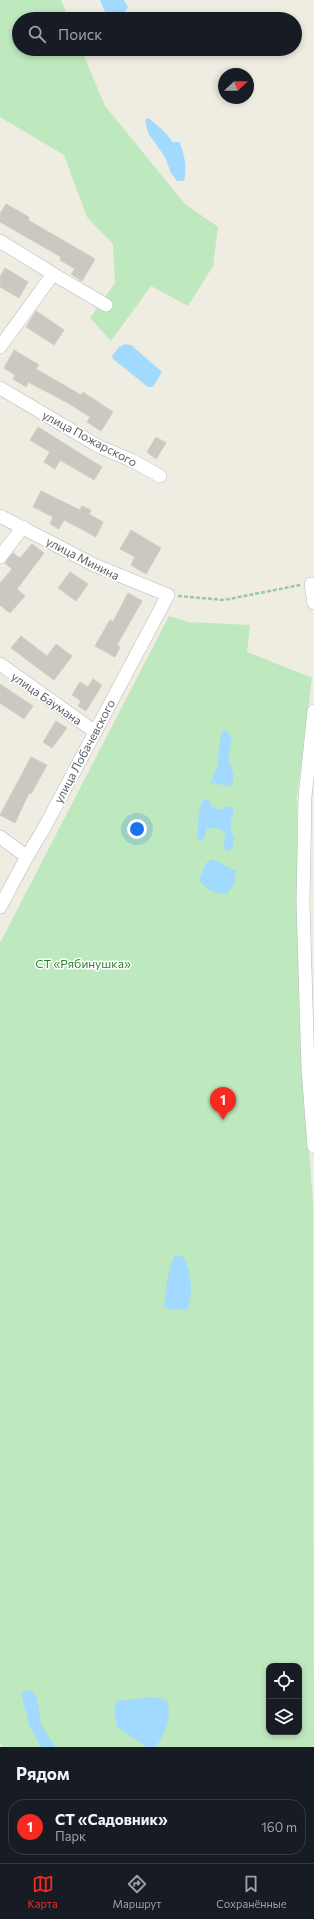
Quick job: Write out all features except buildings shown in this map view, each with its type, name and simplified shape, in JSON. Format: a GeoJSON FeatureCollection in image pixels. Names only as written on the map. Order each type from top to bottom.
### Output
{"type":"FeatureCollection","features":[{"type":"Feature","properties":{"kind":"street"},"geometry":{"type":"LineString","coordinates":[[0,241],[52,274],[106,305]]}},
{"type":"Feature","properties":{"kind":"street"},"geometry":{"type":"LineString","coordinates":[[0,347],[52,274]]}},
{"type":"Feature","properties":{"kind":"street","name":"улица Пожарского"},"geometry":{"type":"LineString","coordinates":[[0,388],[100,447],[133,461],[160,476]]}},
{"type":"Feature","properties":{"kind":"street","name":"улица Минина"},"geometry":{"type":"LineString","coordinates":[[0,516],[94,565],[168,595]]}},
{"type":"Feature","properties":{"kind":"street"},"geometry":{"type":"LineString","coordinates":[[0,557],[23,527]]}},
{"type":"Feature","properties":{"kind":"street"},"geometry":{"type":"LineString","coordinates":[[311,584],[314,603]]}},
{"type":"Feature","properties":{"kind":"street","name":"улица Лобачевского"},"geometry":{"type":"LineString","coordinates":[[0,907],[18,875],[26,856],[42,832],[94,731],[168,595]]}},
{"type":"Feature","properties":{"kind":"street","name":"улица Баумана"},"geometry":{"type":"LineString","coordinates":[[0,664],[94,731]]}},
{"type":"Feature","properties":{"kind":"street"},"geometry":{"type":"LineString","coordinates":[[314,711],[305,797],[303,903],[308,1069],[314,1146]]}},
{"type":"Feature","properties":{"kind":"street"},"geometry":{"type":"LineString","coordinates":[[0,837],[26,856]]}},
{"type":"Feature","properties":{"kind":"path"},"geometry":{"type":"LineString","coordinates":[[168,595],[224,600],[311,584]]}},
{"type":"Feature","properties":{"kind":"green space"},"geometry":{"type":"Polygon","coordinates":[[[0,0],[61,0],[66,12],[12,12],[12,56],[84,56],[105,106],[185,204],[218,227],[213,266],[188,306],[151,286],[111,341],[90,318],[115,283],[113,244],[87,217],[64,155],[0,117],[0,0]]]}},
{"type":"Feature","properties":{"kind":"green space","name":"СТ «Рябинушка»"},"geometry":{"type":"Polygon","coordinates":[[[169,616],[188,622],[250,625],[247,652],[312,678],[297,797],[299,1014],[313,1202],[314,1747],[3,1747],[0,1743],[0,943],[169,616]]]}},
{"type":"Feature","properties":{"kind":"water"},"geometry":{"type":"Polygon","coordinates":[[[100,0],[124,0],[128,7],[125,12],[105,12],[100,0]]]}},
{"type":"Feature","properties":{"kind":"water"},"geometry":{"type":"Polygon","coordinates":[[[149,118],[165,132],[172,142],[179,142],[183,151],[185,162],[184,181],[177,181],[171,173],[165,157],[148,133],[145,120],[149,118]]]}},
{"type":"Feature","properties":{"kind":"water"},"geometry":{"type":"Polygon","coordinates":[[[125,344],[131,345],[162,372],[153,387],[148,387],[113,359],[112,356],[119,347],[125,344]]]}},
{"type":"Feature","properties":{"kind":"water"},"geometry":{"type":"Polygon","coordinates":[[[226,731],[232,738],[229,760],[234,777],[230,787],[215,783],[210,784],[218,765],[219,745],[222,732],[226,731]]]}},
{"type":"Feature","properties":{"kind":"water"},"geometry":{"type":"Polygon","coordinates":[[[208,799],[211,806],[220,810],[230,806],[234,809],[230,827],[234,839],[233,847],[229,851],[224,849],[225,832],[217,828],[207,829],[204,838],[200,841],[197,838],[199,812],[203,800],[208,799]]]}},
{"type":"Feature","properties":{"kind":"water"},"geometry":{"type":"Polygon","coordinates":[[[212,859],[236,871],[234,884],[228,893],[216,893],[199,880],[206,863],[212,859]]]}},
{"type":"Feature","properties":{"kind":"water"},"geometry":{"type":"Polygon","coordinates":[[[175,1255],[182,1256],[188,1268],[191,1290],[187,1309],[171,1310],[164,1306],[166,1286],[172,1261],[175,1255]]]}},
{"type":"Feature","properties":{"kind":"water"},"geometry":{"type":"Polygon","coordinates":[[[30,1690],[37,1697],[41,1724],[55,1747],[41,1747],[29,1725],[21,1693],[30,1690]]]}},
{"type":"Feature","properties":{"kind":"water"},"geometry":{"type":"Polygon","coordinates":[[[152,1697],[167,1700],[169,1712],[163,1736],[156,1747],[147,1747],[117,1727],[114,1711],[117,1701],[152,1697]]]}},
{"type":"Feature","properties":{"kind":"place","name":"СТ «Садовник»"},"geometry":{"type":"Point","coordinates":[223,1120]}}]}
